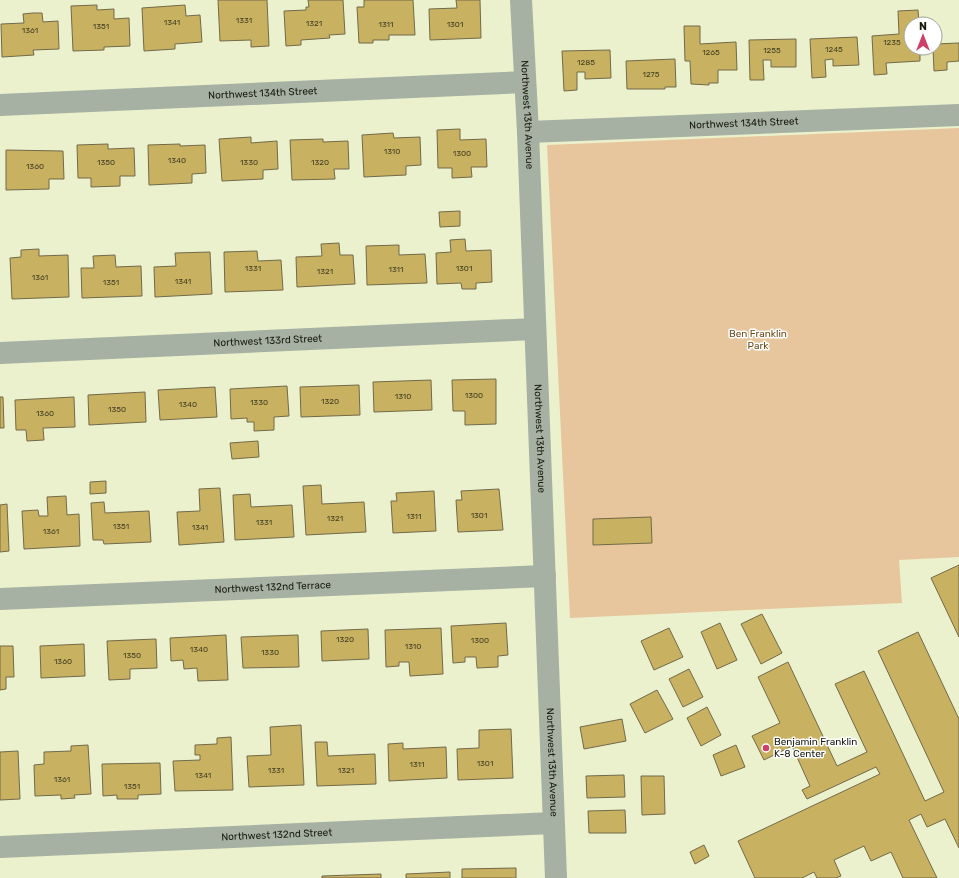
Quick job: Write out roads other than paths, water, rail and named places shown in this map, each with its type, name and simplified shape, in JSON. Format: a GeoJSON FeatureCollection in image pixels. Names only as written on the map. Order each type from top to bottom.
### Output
{"type":"FeatureCollection","features":[{"type":"Feature","properties":{"kind":"street","name":"Northwest 13th Avenue"},"geometry":{"type":"LineString","coordinates":[[522,0],[556,878]]}},
{"type":"Feature","properties":{"kind":"street","name":"Northwest 134th Street"},"geometry":{"type":"LineString","coordinates":[[0,105],[525,82]]}},
{"type":"Feature","properties":{"kind":"street","name":"Northwest 134th Street"},"geometry":{"type":"LineString","coordinates":[[528,132],[959,115]]}},
{"type":"Feature","properties":{"kind":"street","name":"Northwest 133rd Street"},"geometry":{"type":"LineString","coordinates":[[0,353],[535,329]]}},
{"type":"Feature","properties":{"kind":"street","name":"Northwest 132nd Terrace"},"geometry":{"type":"LineString","coordinates":[[0,599],[545,576]]}},
{"type":"Feature","properties":{"kind":"street","name":"Northwest 132nd Street"},"geometry":{"type":"LineString","coordinates":[[0,847],[553,823]]}},
{"type":"Feature","properties":{"kind":"place","name":"Benjamin Franklin K-8 Center"},"geometry":{"type":"Point","coordinates":[766,748]}},
{"type":"Feature","properties":{"kind":"park label","name":"Ben Franklin Park"},"geometry":{"type":"Point","coordinates":[758,340]}}]}
